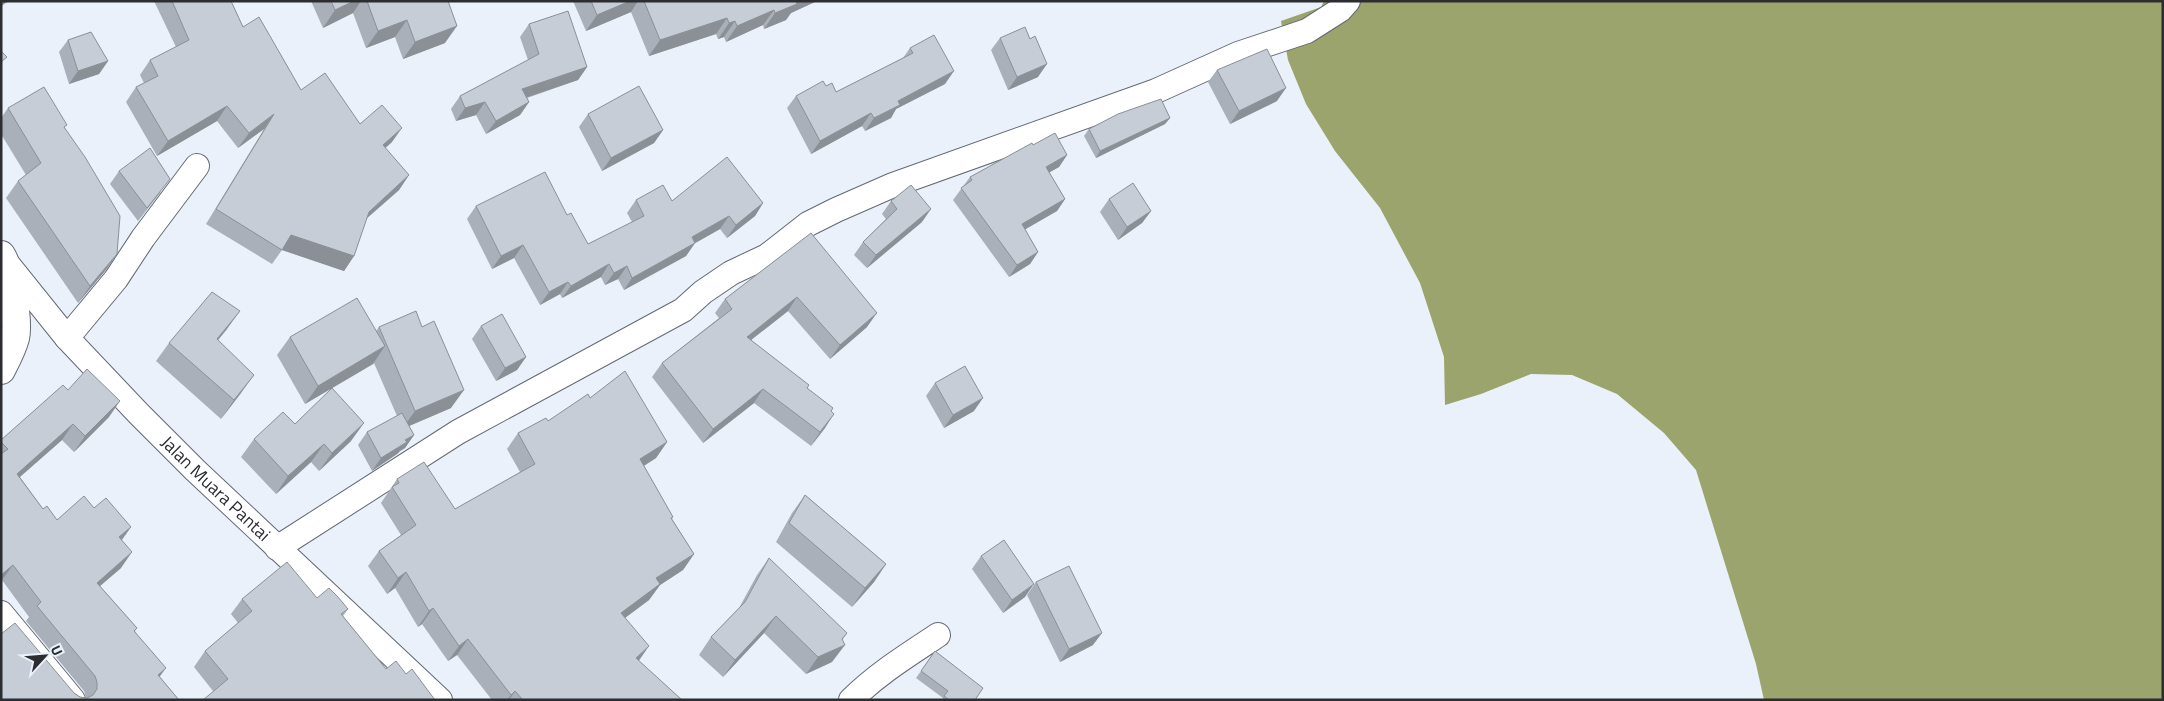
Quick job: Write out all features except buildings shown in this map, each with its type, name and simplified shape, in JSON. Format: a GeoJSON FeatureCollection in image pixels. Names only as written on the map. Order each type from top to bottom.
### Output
{"type":"FeatureCollection","features":[{"type":"Feature","properties":{"kind":"highway"},"geometry":{"type":"LineString","coordinates":[[1,370],[15,336],[14,299],[4,258]]}},
{"type":"Feature","properties":{"kind":"street"},"geometry":{"type":"LineString","coordinates":[[277,548],[458,432],[683,310],[717,282],[767,256],[808,224],[893,186],[1156,91],[1238,54],[1307,31],[1340,10],[1348,1]]}},
{"type":"Feature","properties":{"kind":"street"},"geometry":{"type":"LineString","coordinates":[[67,338],[116,279],[143,238],[197,166]]}},
{"type":"Feature","properties":{"kind":"street","name":"Jalan Muara Pantai"},"geometry":{"type":"LineString","coordinates":[[4,258],[67,338],[146,421],[277,548],[440,700]]}},
{"type":"Feature","properties":{"kind":"street"},"geometry":{"type":"LineString","coordinates":[[1,613],[73,700]]}},
{"type":"Feature","properties":{"kind":"street"},"geometry":{"type":"LineString","coordinates":[[851,700],[866,685],[893,664],[938,635]]}},
{"type":"Feature","properties":{"kind":"shaded area"},"geometry":{"type":"Polygon","coordinates":[[[1324,1],[2163,1],[2163,700],[1764,700],[1756,664],[1696,470],[1664,433],[1617,394],[1572,375],[1531,374],[1481,394],[1445,405],[1444,357],[1420,283],[1380,208],[1335,151],[1306,104],[1288,60],[1281,21],[1321,7],[1324,1]]]}}]}
